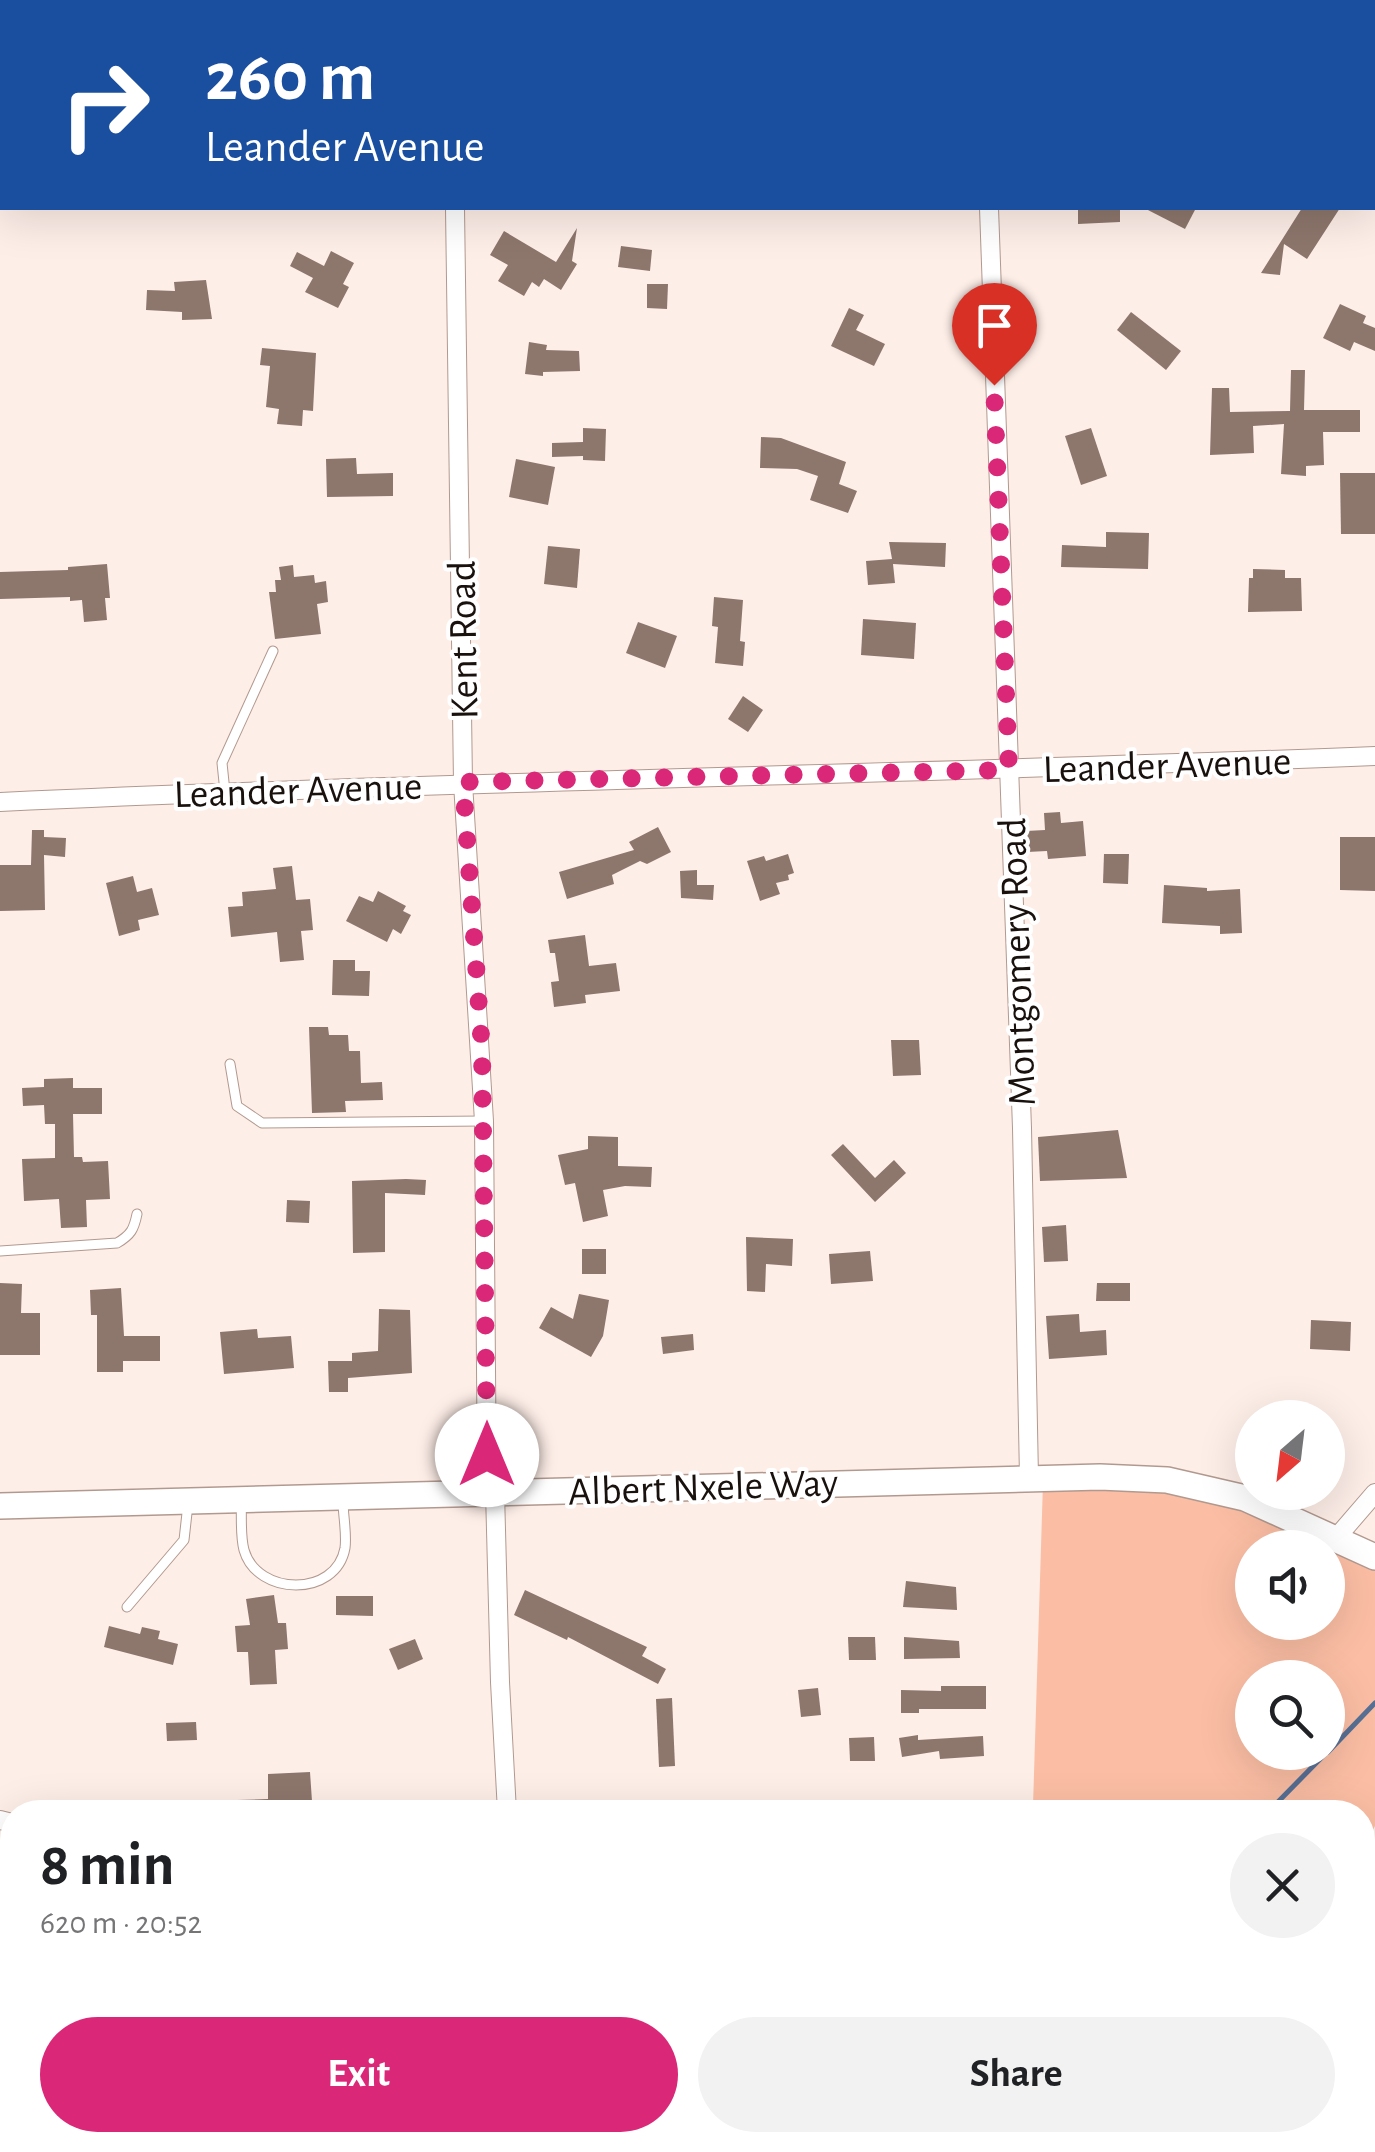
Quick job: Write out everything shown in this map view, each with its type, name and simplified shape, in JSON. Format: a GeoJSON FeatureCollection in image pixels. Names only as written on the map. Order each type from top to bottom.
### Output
{"type":"FeatureCollection","features":[{"type":"Feature","properties":{"kind":"main road","name":"Albert Nxele Way"},"geometry":{"type":"LineString","coordinates":[[0,1506],[1029,1477],[1167,1480],[1245,1498],[1320,1530]]}},
{"type":"Feature","properties":{"kind":"main road","name":"Albert Nxele Way"},"geometry":{"type":"LineString","coordinates":[[1345,1541],[1375,1557]]}},
{"type":"Feature","properties":{"kind":"street","name":"Kent Road"},"geometry":{"type":"LineString","coordinates":[[455,210],[463,782],[482,1049],[491,1492],[506,1800]]}},
{"type":"Feature","properties":{"kind":"street","name":"Montgomery Road"},"geometry":{"type":"LineString","coordinates":[[989,210],[1021,1108],[1029,1477]]}},
{"type":"Feature","properties":{"kind":"street","name":"Leander Avenue"},"geometry":{"type":"LineString","coordinates":[[0,802],[463,782],[1009,770],[1375,756]]}},
{"type":"Feature","properties":{"kind":"street"},"geometry":{"type":"LineString","coordinates":[[1343,1530],[1375,1493]]}},
{"type":"Feature","properties":{"kind":"lane"},"geometry":{"type":"LineString","coordinates":[[224,792],[222,762],[273,651]]}},
{"type":"Feature","properties":{"kind":"lane"},"geometry":{"type":"LineString","coordinates":[[230,1064],[237,1106],[262,1123],[484,1122]]}},
{"type":"Feature","properties":{"kind":"lane"},"geometry":{"type":"LineString","coordinates":[[0,1251],[117,1242],[134,1229],[137,1214]]}},
{"type":"Feature","properties":{"kind":"lane"},"geometry":{"type":"LineString","coordinates":[[241,1500],[244,1552],[271,1582],[294,1586],[312,1584],[330,1572],[344,1551],[343,1496]]}},
{"type":"Feature","properties":{"kind":"lane"},"geometry":{"type":"LineString","coordinates":[[127,1607],[184,1540],[188,1501]]}},
{"type":"Feature","properties":{"kind":"shaded area"},"geometry":{"type":"Polygon","coordinates":[[[1043,1482],[1100,1482],[1235,1504],[1235,1510],[1255,1510],[1300,1530],[1235,1530],[1235,1640],[1345,1640],[1345,1550],[1375,1564],[1375,1800],[1033,1800],[1043,1482]]]}},
{"type":"Feature","properties":{"kind":"building"},"geometry":{"type":"Polygon","coordinates":[[[1078,210],[1120,210],[1120,222],[1078,224],[1078,210]]]}},
{"type":"Feature","properties":{"kind":"building"},"geometry":{"type":"Polygon","coordinates":[[[1148,210],[1195,210],[1185,229],[1148,210]]]}},
{"type":"Feature","properties":{"kind":"building"},"geometry":{"type":"Polygon","coordinates":[[[1301,210],[1339,210],[1307,259],[1284,244],[1280,275],[1261,273],[1301,210]]]}},
{"type":"Feature","properties":{"kind":"building"},"geometry":{"type":"Polygon","coordinates":[[[577,228],[572,261],[577,264],[561,290],[544,279],[539,287],[532,282],[524,296],[498,281],[508,265],[490,255],[504,231],[556,262],[577,228]]]}},
{"type":"Feature","properties":{"kind":"building"},"geometry":{"type":"Polygon","coordinates":[[[621,246],[652,250],[650,271],[618,267],[621,246]]]}},
{"type":"Feature","properties":{"kind":"building"},"geometry":{"type":"Polygon","coordinates":[[[331,251],[354,263],[343,284],[349,287],[338,308],[305,292],[313,278],[290,266],[297,252],[324,266],[331,251]]]}},
{"type":"Feature","properties":{"kind":"building"},"geometry":{"type":"Polygon","coordinates":[[[206,280],[212,319],[182,320],[182,312],[146,310],[147,290],[175,291],[174,282],[206,280]]]}},
{"type":"Feature","properties":{"kind":"building"},"geometry":{"type":"Polygon","coordinates":[[[647,284],[668,284],[667,309],[647,308],[647,284]]]}},
{"type":"Feature","properties":{"kind":"building"},"geometry":{"type":"Polygon","coordinates":[[[1340,304],[1366,316],[1363,323],[1375,328],[1375,351],[1354,342],[1350,351],[1323,338],[1340,304]]]}},
{"type":"Feature","properties":{"kind":"building"},"geometry":{"type":"Polygon","coordinates":[[[849,308],[864,315],[856,330],[885,344],[874,366],[831,346],[849,308]]]}},
{"type":"Feature","properties":{"kind":"building"},"geometry":{"type":"Polygon","coordinates":[[[1131,312],[1181,351],[1166,370],[1117,330],[1131,312]]]}},
{"type":"Feature","properties":{"kind":"building"},"geometry":{"type":"Polygon","coordinates":[[[529,342],[547,345],[546,350],[579,351],[580,371],[525,374],[529,342]]]}},
{"type":"Feature","properties":{"kind":"building"},"geometry":{"type":"Polygon","coordinates":[[[262,348],[316,353],[313,411],[303,410],[302,426],[277,424],[279,409],[266,407],[270,366],[260,365],[262,348]]]}},
{"type":"Feature","properties":{"kind":"building"},"geometry":{"type":"Polygon","coordinates":[[[1291,370],[1305,370],[1304,410],[1360,410],[1360,432],[1323,432],[1324,465],[1306,466],[1306,476],[1281,474],[1284,424],[1253,426],[1254,453],[1210,455],[1212,388],[1229,388],[1230,412],[1290,411],[1291,370]]]}},
{"type":"Feature","properties":{"kind":"building"},"geometry":{"type":"Polygon","coordinates":[[[583,428],[606,429],[605,461],[583,460],[583,456],[552,457],[552,443],[583,442],[583,428]]]}},
{"type":"Feature","properties":{"kind":"building"},"geometry":{"type":"Polygon","coordinates":[[[1091,428],[1107,476],[1081,485],[1065,436],[1091,428]]]}},
{"type":"Feature","properties":{"kind":"building"},"geometry":{"type":"Polygon","coordinates":[[[761,437],[781,438],[846,462],[839,484],[857,491],[848,513],[810,500],[818,476],[797,469],[760,468],[761,437]]]}},
{"type":"Feature","properties":{"kind":"building"},"geometry":{"type":"Polygon","coordinates":[[[356,458],[357,474],[393,473],[393,496],[327,497],[326,459],[356,458]]]}},
{"type":"Feature","properties":{"kind":"building"},"geometry":{"type":"Polygon","coordinates":[[[516,459],[555,467],[548,505],[509,497],[516,459]]]}},
{"type":"Feature","properties":{"kind":"building"},"geometry":{"type":"Polygon","coordinates":[[[1340,473],[1375,473],[1375,534],[1341,534],[1340,473]]]}},
{"type":"Feature","properties":{"kind":"building"},"geometry":{"type":"Polygon","coordinates":[[[1106,532],[1149,533],[1148,569],[1061,567],[1062,545],[1106,547],[1106,532]]]}},
{"type":"Feature","properties":{"kind":"building"},"geometry":{"type":"Polygon","coordinates":[[[889,542],[946,543],[945,567],[893,564],[895,583],[868,585],[866,561],[892,559],[889,542]]]}},
{"type":"Feature","properties":{"kind":"building"},"geometry":{"type":"Polygon","coordinates":[[[548,546],[580,549],[577,588],[544,584],[548,546]]]}},
{"type":"Feature","properties":{"kind":"building"},"geometry":{"type":"Polygon","coordinates":[[[107,564],[107,620],[84,622],[82,600],[70,601],[70,597],[0,599],[0,572],[68,570],[107,564]]]}},
{"type":"Feature","properties":{"kind":"building"},"geometry":{"type":"Polygon","coordinates":[[[293,565],[294,577],[314,575],[315,583],[326,581],[328,602],[317,604],[321,634],[275,639],[269,592],[276,592],[275,580],[281,580],[279,567],[293,565]]]}},
{"type":"Feature","properties":{"kind":"building"},"geometry":{"type":"Polygon","coordinates":[[[1253,569],[1285,570],[1285,578],[1301,578],[1302,611],[1248,612],[1253,569]]]}},
{"type":"Feature","properties":{"kind":"building"},"geometry":{"type":"Polygon","coordinates":[[[714,597],[743,600],[743,666],[715,663],[718,627],[712,626],[714,597]]]}},
{"type":"Feature","properties":{"kind":"building"},"geometry":{"type":"Polygon","coordinates":[[[863,619],[916,623],[914,659],[861,655],[863,619]]]}},
{"type":"Feature","properties":{"kind":"building"},"geometry":{"type":"Polygon","coordinates":[[[638,622],[677,636],[665,668],[626,653],[638,622]]]}},
{"type":"Feature","properties":{"kind":"building"},"geometry":{"type":"Polygon","coordinates":[[[743,696],[763,710],[748,732],[728,719],[743,696]]]}},
{"type":"Feature","properties":{"kind":"building"},"geometry":{"type":"Polygon","coordinates":[[[1060,812],[1061,823],[1083,821],[1086,856],[1048,859],[1047,851],[1027,852],[1026,831],[1045,830],[1044,813],[1060,812]]]}},
{"type":"Feature","properties":{"kind":"building"},"geometry":{"type":"Polygon","coordinates":[[[658,827],[671,852],[612,875],[614,884],[567,899],[559,872],[634,850],[629,842],[658,827]]]}},
{"type":"Feature","properties":{"kind":"building"},"geometry":{"type":"Polygon","coordinates":[[[32,830],[44,830],[44,837],[66,838],[65,857],[44,855],[45,910],[0,911],[0,865],[31,865],[32,830]]]}},
{"type":"Feature","properties":{"kind":"building"},"geometry":{"type":"Polygon","coordinates":[[[1340,837],[1375,837],[1375,891],[1340,890],[1340,837]]]}},
{"type":"Feature","properties":{"kind":"building"},"geometry":{"type":"Polygon","coordinates":[[[788,854],[794,873],[788,875],[789,880],[776,883],[780,894],[760,901],[747,861],[764,856],[766,861],[788,854]]]}},
{"type":"Feature","properties":{"kind":"building"},"geometry":{"type":"Polygon","coordinates":[[[1104,854],[1129,854],[1128,884],[1103,883],[1104,854]]]}},
{"type":"Feature","properties":{"kind":"building"},"geometry":{"type":"Polygon","coordinates":[[[292,866],[296,900],[310,899],[313,930],[301,931],[304,960],[280,962],[277,932],[231,937],[228,907],[243,906],[242,892],[276,889],[273,868],[292,866]]]}},
{"type":"Feature","properties":{"kind":"building"},"geometry":{"type":"Polygon","coordinates":[[[697,870],[697,885],[714,885],[713,900],[681,898],[680,871],[697,870]]]}},
{"type":"Feature","properties":{"kind":"building"},"geometry":{"type":"Polygon","coordinates":[[[133,876],[137,892],[152,888],[159,915],[138,920],[140,930],[119,936],[106,883],[133,876]]]}},
{"type":"Feature","properties":{"kind":"building"},"geometry":{"type":"Polygon","coordinates":[[[1164,885],[1207,891],[1240,889],[1242,933],[1220,934],[1220,926],[1162,923],[1164,885]]]}},
{"type":"Feature","properties":{"kind":"building"},"geometry":{"type":"Polygon","coordinates":[[[378,891],[406,906],[403,911],[411,915],[401,934],[393,929],[387,942],[346,921],[359,896],[373,902],[378,891]]]}},
{"type":"Feature","properties":{"kind":"building"},"geometry":{"type":"Polygon","coordinates":[[[585,935],[589,966],[616,963],[620,991],[585,995],[586,1003],[554,1007],[551,982],[559,981],[555,953],[550,953],[548,940],[585,935]]]}},
{"type":"Feature","properties":{"kind":"building"},"geometry":{"type":"Polygon","coordinates":[[[333,960],[355,960],[355,971],[370,971],[369,996],[332,995],[333,960]]]}},
{"type":"Feature","properties":{"kind":"building"},"geometry":{"type":"Polygon","coordinates":[[[309,1027],[328,1027],[329,1035],[348,1035],[349,1051],[360,1051],[361,1083],[382,1082],[383,1100],[345,1101],[346,1112],[312,1113],[309,1027]]]}},
{"type":"Feature","properties":{"kind":"building"},"geometry":{"type":"Polygon","coordinates":[[[891,1040],[919,1040],[921,1075],[893,1076],[891,1040]]]}},
{"type":"Feature","properties":{"kind":"building"},"geometry":{"type":"Polygon","coordinates":[[[73,1078],[73,1088],[102,1088],[102,1114],[73,1114],[74,1157],[82,1157],[83,1162],[108,1161],[110,1199],[86,1200],[87,1227],[61,1228],[59,1199],[24,1201],[22,1159],[55,1158],[55,1124],[45,1124],[44,1105],[23,1106],[22,1088],[44,1087],[44,1079],[73,1078]]]}},
{"type":"Feature","properties":{"kind":"building"},"geometry":{"type":"Polygon","coordinates":[[[1118,1130],[1127,1178],[1040,1181],[1038,1137],[1118,1130]]]}},
{"type":"Feature","properties":{"kind":"building"},"geometry":{"type":"Polygon","coordinates":[[[588,1136],[618,1137],[618,1166],[652,1167],[651,1187],[603,1190],[608,1216],[583,1222],[575,1183],[565,1185],[558,1155],[588,1149],[588,1136]]]}},
{"type":"Feature","properties":{"kind":"building"},"geometry":{"type":"Polygon","coordinates":[[[843,1144],[875,1178],[894,1160],[906,1173],[875,1202],[831,1155],[843,1144]]]}},
{"type":"Feature","properties":{"kind":"building"},"geometry":{"type":"Polygon","coordinates":[[[426,1180],[425,1195],[385,1193],[385,1252],[353,1253],[352,1181],[426,1180]]]}},
{"type":"Feature","properties":{"kind":"building"},"geometry":{"type":"Polygon","coordinates":[[[287,1200],[310,1201],[309,1223],[286,1222],[287,1200]]]}},
{"type":"Feature","properties":{"kind":"building"},"geometry":{"type":"Polygon","coordinates":[[[1066,1225],[1068,1261],[1044,1262],[1042,1227],[1066,1225]]]}},
{"type":"Feature","properties":{"kind":"building"},"geometry":{"type":"Polygon","coordinates":[[[746,1237],[793,1239],[792,1266],[766,1264],[765,1292],[747,1291],[746,1237]]]}},
{"type":"Feature","properties":{"kind":"building"},"geometry":{"type":"Polygon","coordinates":[[[582,1249],[606,1249],[606,1274],[582,1274],[582,1249]]]}},
{"type":"Feature","properties":{"kind":"building"},"geometry":{"type":"Polygon","coordinates":[[[870,1251],[873,1281],[831,1284],[829,1254],[870,1251]]]}},
{"type":"Feature","properties":{"kind":"building"},"geometry":{"type":"Polygon","coordinates":[[[0,1283],[22,1284],[21,1313],[40,1313],[40,1355],[0,1355],[0,1283]]]}},
{"type":"Feature","properties":{"kind":"building"},"geometry":{"type":"Polygon","coordinates":[[[1097,1283],[1130,1283],[1130,1301],[1096,1301],[1097,1283]]]}},
{"type":"Feature","properties":{"kind":"building"},"geometry":{"type":"Polygon","coordinates":[[[121,1288],[124,1336],[160,1336],[160,1361],[123,1361],[123,1372],[97,1372],[97,1315],[91,1315],[90,1290],[121,1288]]]}},
{"type":"Feature","properties":{"kind":"building"},"geometry":{"type":"Polygon","coordinates":[[[579,1294],[609,1300],[603,1336],[591,1357],[539,1328],[551,1307],[573,1319],[579,1294]]]}},
{"type":"Feature","properties":{"kind":"building"},"geometry":{"type":"Polygon","coordinates":[[[379,1309],[410,1310],[412,1373],[348,1378],[348,1392],[329,1392],[328,1361],[352,1361],[352,1353],[378,1351],[379,1309]]]}},
{"type":"Feature","properties":{"kind":"building"},"geometry":{"type":"Polygon","coordinates":[[[1079,1314],[1080,1332],[1106,1330],[1107,1355],[1049,1359],[1046,1316],[1079,1314]]]}},
{"type":"Feature","properties":{"kind":"building"},"geometry":{"type":"Polygon","coordinates":[[[1311,1320],[1351,1322],[1350,1351],[1310,1349],[1311,1320]]]}},
{"type":"Feature","properties":{"kind":"building"},"geometry":{"type":"Polygon","coordinates":[[[257,1329],[258,1338],[291,1336],[294,1368],[224,1374],[220,1332],[257,1329]]]}},
{"type":"Feature","properties":{"kind":"building"},"geometry":{"type":"Polygon","coordinates":[[[693,1334],[694,1350],[663,1354],[661,1337],[693,1334]]]}},
{"type":"Feature","properties":{"kind":"building"},"geometry":{"type":"Polygon","coordinates":[[[906,1581],[956,1587],[957,1610],[903,1607],[906,1581]]]}},
{"type":"Feature","properties":{"kind":"building"},"geometry":{"type":"Polygon","coordinates":[[[525,1590],[647,1647],[642,1656],[666,1669],[658,1684],[568,1637],[567,1640],[514,1615],[525,1590]]]}},
{"type":"Feature","properties":{"kind":"building"},"geometry":{"type":"Polygon","coordinates":[[[274,1595],[278,1623],[286,1623],[288,1649],[275,1650],[277,1684],[250,1685],[248,1652],[237,1652],[235,1626],[250,1625],[246,1599],[274,1595]]]}},
{"type":"Feature","properties":{"kind":"building"},"geometry":{"type":"Polygon","coordinates":[[[336,1596],[373,1596],[373,1616],[336,1615],[336,1596]]]}},
{"type":"Feature","properties":{"kind":"building"},"geometry":{"type":"Polygon","coordinates":[[[109,1626],[140,1634],[142,1627],[160,1631],[158,1639],[178,1644],[173,1665],[104,1647],[109,1626]]]}},
{"type":"Feature","properties":{"kind":"building"},"geometry":{"type":"Polygon","coordinates":[[[848,1637],[875,1637],[876,1660],[849,1660],[848,1637]]]}},
{"type":"Feature","properties":{"kind":"building"},"geometry":{"type":"Polygon","coordinates":[[[904,1637],[959,1641],[960,1658],[904,1659],[904,1637]]]}},
{"type":"Feature","properties":{"kind":"building"},"geometry":{"type":"Polygon","coordinates":[[[415,1639],[423,1659],[398,1670],[389,1649],[415,1639]]]}},
{"type":"Feature","properties":{"kind":"building"},"geometry":{"type":"Polygon","coordinates":[[[941,1686],[986,1686],[986,1709],[919,1709],[919,1713],[901,1713],[901,1690],[941,1691],[941,1686]]]}},
{"type":"Feature","properties":{"kind":"building"},"geometry":{"type":"Polygon","coordinates":[[[818,1688],[821,1715],[801,1717],[798,1690],[818,1688]]]}},
{"type":"Feature","properties":{"kind":"building"},"geometry":{"type":"Polygon","coordinates":[[[672,1698],[675,1766],[659,1767],[656,1699],[672,1698]]]}},
{"type":"Feature","properties":{"kind":"building"},"geometry":{"type":"Polygon","coordinates":[[[196,1722],[197,1740],[167,1741],[166,1723],[196,1722]]]}},
{"type":"Feature","properties":{"kind":"building"},"geometry":{"type":"Polygon","coordinates":[[[918,1735],[918,1740],[983,1736],[984,1756],[940,1759],[939,1751],[902,1757],[899,1738],[918,1735]]]}},
{"type":"Feature","properties":{"kind":"building"},"geometry":{"type":"Polygon","coordinates":[[[874,1737],[875,1761],[850,1761],[849,1738],[874,1737]]]}},
{"type":"Feature","properties":{"kind":"building"},"geometry":{"type":"Polygon","coordinates":[[[310,1772],[312,1800],[237,1800],[268,1799],[268,1774],[310,1772]]]}},
{"type":"Feature","properties":{"kind":"waterway"},"geometry":{"type":"LineString","coordinates":[[1345,1734],[1375,1703]]}},
{"type":"Feature","properties":{"kind":"waterway"},"geometry":{"type":"LineString","coordinates":[[1280,1800],[1309,1770]]}},
{"type":"Feature","properties":{"kind":"route"},"geometry":{"type":"LineString","coordinates":[[487,1455],[482,1049],[463,782],[1009,770],[994,385]]}}]}
